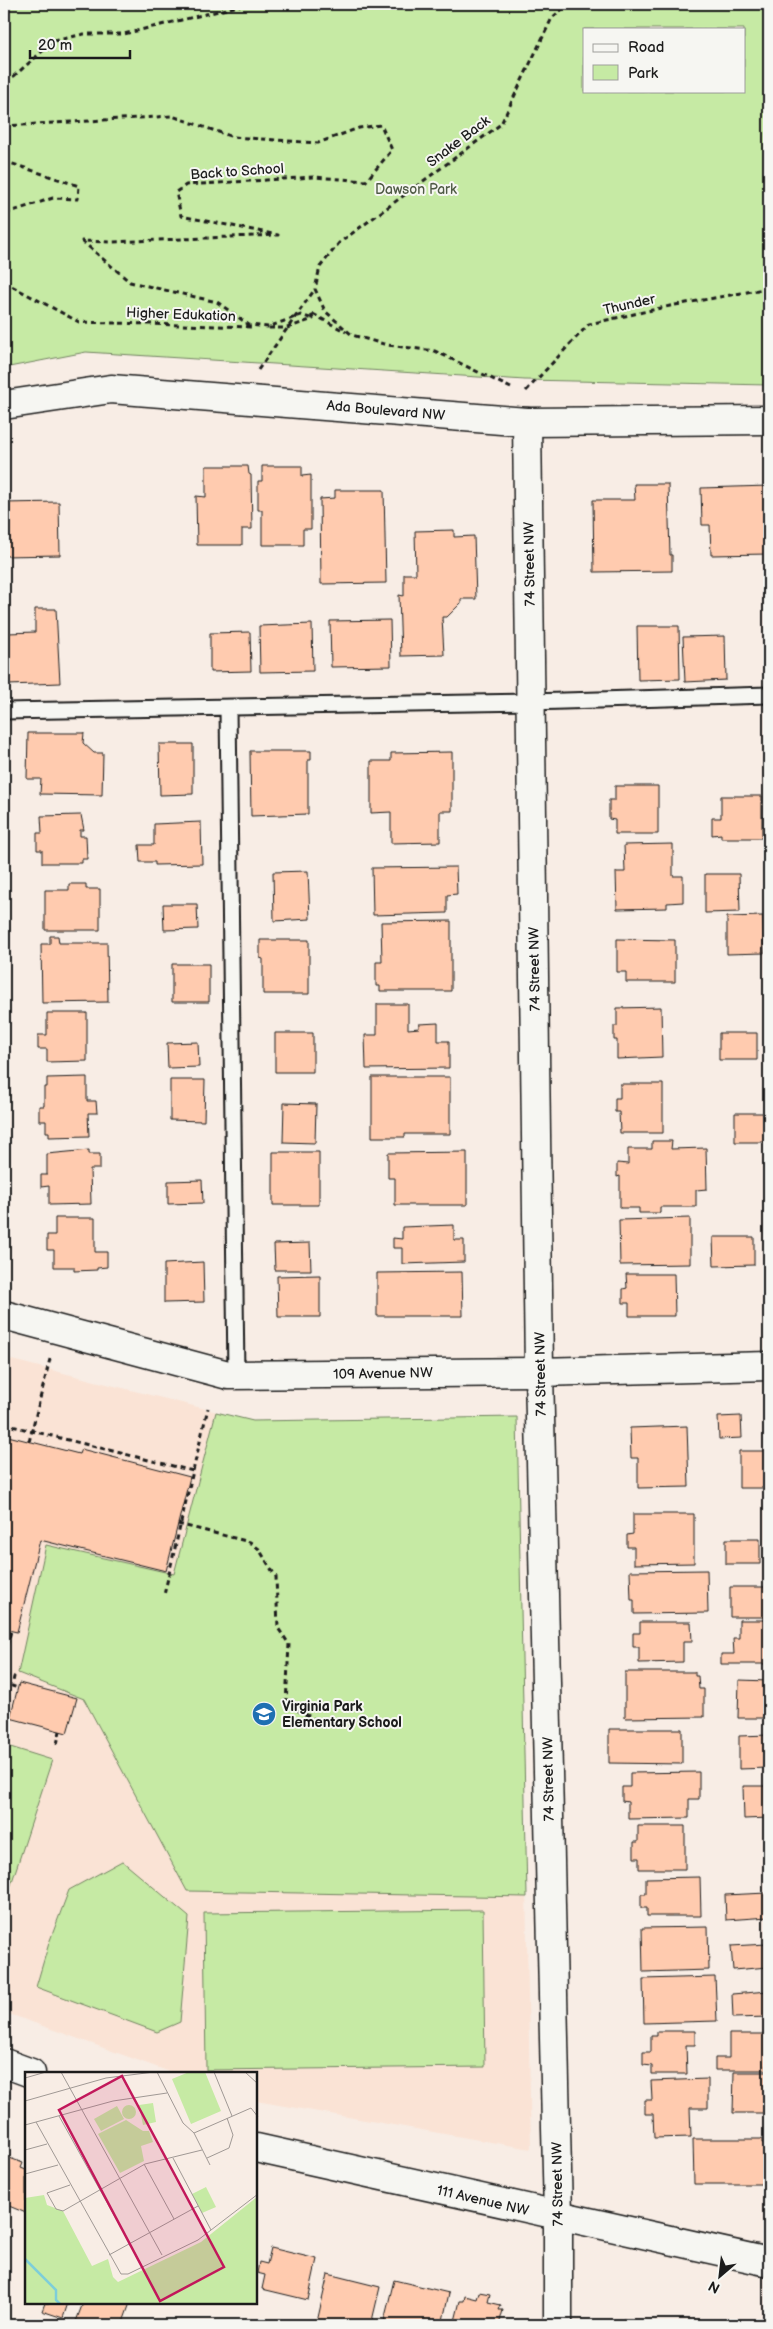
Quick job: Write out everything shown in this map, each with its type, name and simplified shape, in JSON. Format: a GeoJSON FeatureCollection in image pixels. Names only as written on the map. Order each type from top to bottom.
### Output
{"type":"FeatureCollection","features":[{"type":"Feature","properties":{"kind":"street","name":"Ada Boulevard NW"},"geometry":{"type":"LineString","coordinates":[[4,405],[110,389],[527,422],[769,420]]}},
{"type":"Feature","properties":{"kind":"street","name":"74 Street NW"},"geometry":{"type":"LineString","coordinates":[[527,422],[539,1372],[558,2216],[558,2325]]}},
{"type":"Feature","properties":{"kind":"street","name":"109 Avenue NW"},"geometry":{"type":"LineString","coordinates":[[4,1315],[228,1375],[539,1372],[769,1366]]}},
{"type":"Feature","properties":{"kind":"street"},"geometry":{"type":"LineString","coordinates":[[4,2063],[28,2072]]}},
{"type":"Feature","properties":{"kind":"street","name":"111 Avenue NW"},"geometry":{"type":"LineString","coordinates":[[258,2148],[769,2262]]}},
{"type":"Feature","properties":{"kind":"lane"},"geometry":{"type":"LineString","coordinates":[[4,710],[530,702],[769,694]]}},
{"type":"Feature","properties":{"kind":"lane"},"geometry":{"type":"LineString","coordinates":[[228,708],[236,1375]]}},
{"type":"Feature","properties":{"kind":"path"},"geometry":{"type":"LineString","coordinates":[[4,77],[14,76],[54,41],[84,34],[124,34],[246,4]]}},
{"type":"Feature","properties":{"kind":"path","name":"Snake Back"},"geometry":{"type":"LineString","coordinates":[[315,289],[320,267],[339,244],[500,124],[552,18],[568,4]]}},
{"type":"Feature","properties":{"kind":"path","name":"Back to School"},"geometry":{"type":"LineString","coordinates":[[4,126],[172,116],[233,137],[318,143],[359,128],[381,125],[392,150],[366,181],[314,177],[186,185],[176,192],[181,216],[278,235],[111,242],[90,239],[82,241],[130,282],[217,302],[249,325],[268,327],[301,316],[313,319]]}},
{"type":"Feature","properties":{"kind":"path"},"geometry":{"type":"LineString","coordinates":[[4,161],[79,186],[78,198],[53,198],[4,214]]}},
{"type":"Feature","properties":{"kind":"path","name":"Higher Edukation"},"geometry":{"type":"LineString","coordinates":[[4,282],[79,322],[287,328],[313,319]]}},
{"type":"Feature","properties":{"kind":"path","name":"Thunder"},"geometry":{"type":"LineString","coordinates":[[523,394],[589,324],[670,306],[769,288]]}},
{"type":"Feature","properties":{"kind":"path"},"geometry":{"type":"LineString","coordinates":[[253,378],[315,289]]}},
{"type":"Feature","properties":{"kind":"path"},"geometry":{"type":"LineString","coordinates":[[315,289],[325,311],[352,335]]}},
{"type":"Feature","properties":{"kind":"path"},"geometry":{"type":"LineString","coordinates":[[313,319],[311,313],[352,335],[387,345],[435,351],[515,390]]}},
{"type":"Feature","properties":{"kind":"path"},"geometry":{"type":"LineString","coordinates":[[29,1442],[58,1329]]}},
{"type":"Feature","properties":{"kind":"path"},"geometry":{"type":"LineString","coordinates":[[164,1595],[208,1408]]}},
{"type":"Feature","properties":{"kind":"path"},"geometry":{"type":"LineString","coordinates":[[4,1424],[193,1471]]}},
{"type":"Feature","properties":{"kind":"path"},"geometry":{"type":"LineString","coordinates":[[180,1524],[250,1542],[259,1549],[276,1577],[278,1628],[289,1644],[286,1704],[324,1724]]}},
{"type":"Feature","properties":{"kind":"path"},"geometry":{"type":"LineString","coordinates":[[4,1654],[11,1631]]}},
{"type":"Feature","properties":{"kind":"path"},"geometry":{"type":"LineString","coordinates":[[4,1675],[14,1677],[12,1686],[18,1688]]}},
{"type":"Feature","properties":{"kind":"path"},"geometry":{"type":"LineString","coordinates":[[57,1744],[60,1731]]}},
{"type":"Feature","properties":{"kind":"shaded area","name":"Virginia Park Elementary School"},"geometry":{"type":"Polygon","coordinates":[[[4,1358],[253,1421],[517,1417],[531,2149],[258,2101],[258,2072],[170,2072],[4,2012],[4,1358]]]}},
{"type":"Feature","properties":{"kind":"green space","name":"Dawson Park"},"geometry":{"type":"Polygon","coordinates":[[[4,4],[769,4],[769,385],[525,380],[86,352],[4,368],[4,4]]]}},
{"type":"Feature","properties":{"kind":"green space"},"geometry":{"type":"Polygon","coordinates":[[[216,1412],[253,1421],[517,1417],[527,1897],[187,1891],[84,1699],[18,1673],[46,1545],[174,1574],[216,1412]]]}},
{"type":"Feature","properties":{"kind":"green space"},"geometry":{"type":"Polygon","coordinates":[[[4,1745],[52,1760],[4,1906],[4,1745]]]}},
{"type":"Feature","properties":{"kind":"green space"},"geometry":{"type":"Polygon","coordinates":[[[122,1861],[189,1917],[180,2022],[157,2032],[36,1987],[49,1943],[69,1890],[122,1861]]]}},
{"type":"Feature","properties":{"kind":"green space"},"geometry":{"type":"Polygon","coordinates":[[[483,1910],[485,2067],[206,2070],[204,1913],[483,1910]]]}},
{"type":"Feature","properties":{"kind":"building"},"geometry":{"type":"Polygon","coordinates":[[[206,466],[248,466],[249,474],[251,475],[252,529],[242,529],[242,545],[197,545],[196,496],[206,497],[206,466]]]}},
{"type":"Feature","properties":{"kind":"building"},"geometry":{"type":"Polygon","coordinates":[[[262,466],[302,466],[302,476],[311,475],[311,529],[303,529],[303,545],[262,545],[262,510],[258,510],[258,481],[262,481],[262,466]]]}},
{"type":"Feature","properties":{"kind":"building"},"geometry":{"type":"Polygon","coordinates":[[[634,484],[668,484],[672,571],[594,572],[593,500],[635,500],[634,484]]]}},
{"type":"Feature","properties":{"kind":"building"},"geometry":{"type":"Polygon","coordinates":[[[769,486],[768,554],[711,555],[710,525],[702,525],[701,488],[769,486]]]}},
{"type":"Feature","properties":{"kind":"building"},"geometry":{"type":"Polygon","coordinates":[[[335,490],[384,490],[386,583],[321,584],[320,499],[335,498],[335,490]]]}},
{"type":"Feature","properties":{"kind":"building"},"geometry":{"type":"Polygon","coordinates":[[[59,502],[60,555],[4,556],[4,503],[59,502]]]}},
{"type":"Feature","properties":{"kind":"building"},"geometry":{"type":"Polygon","coordinates":[[[454,530],[454,537],[474,536],[476,599],[461,599],[461,603],[447,617],[442,617],[444,655],[401,656],[399,595],[404,596],[404,574],[416,574],[415,531],[454,530]]]}},
{"type":"Feature","properties":{"kind":"building"},"geometry":{"type":"Polygon","coordinates":[[[35,609],[56,609],[60,683],[9,685],[8,633],[35,632],[35,609]]]}},
{"type":"Feature","properties":{"kind":"building"},"geometry":{"type":"Polygon","coordinates":[[[390,620],[391,666],[331,667],[330,621],[390,620]]]}},
{"type":"Feature","properties":{"kind":"building"},"geometry":{"type":"Polygon","coordinates":[[[312,624],[313,671],[260,672],[259,626],[312,624]]]}},
{"type":"Feature","properties":{"kind":"building"},"geometry":{"type":"Polygon","coordinates":[[[637,626],[679,626],[680,679],[638,680],[637,626]]]}},
{"type":"Feature","properties":{"kind":"building"},"geometry":{"type":"Polygon","coordinates":[[[250,632],[251,671],[210,672],[210,633],[250,632]]]}},
{"type":"Feature","properties":{"kind":"building"},"geometry":{"type":"Polygon","coordinates":[[[725,636],[726,680],[685,682],[683,637],[725,636]]]}},
{"type":"Feature","properties":{"kind":"building"},"geometry":{"type":"Polygon","coordinates":[[[28,733],[84,733],[83,743],[94,753],[103,753],[102,795],[40,794],[41,779],[27,779],[28,733]]]}},
{"type":"Feature","properties":{"kind":"building"},"geometry":{"type":"Polygon","coordinates":[[[159,744],[193,744],[193,794],[160,795],[159,744]]]}},
{"type":"Feature","properties":{"kind":"building"},"geometry":{"type":"Polygon","coordinates":[[[250,751],[311,751],[311,760],[308,760],[308,814],[251,816],[250,751]]]}},
{"type":"Feature","properties":{"kind":"building"},"geometry":{"type":"Polygon","coordinates":[[[452,752],[452,811],[440,811],[440,842],[391,843],[391,812],[371,813],[371,761],[391,761],[391,753],[452,752]]]}},
{"type":"Feature","properties":{"kind":"building"},"geometry":{"type":"Polygon","coordinates":[[[615,786],[658,786],[658,834],[615,834],[615,820],[609,819],[609,800],[615,800],[615,786]]]}},
{"type":"Feature","properties":{"kind":"building"},"geometry":{"type":"Polygon","coordinates":[[[721,796],[762,796],[762,838],[721,838],[721,834],[712,835],[712,818],[721,818],[721,796]]]}},
{"type":"Feature","properties":{"kind":"building"},"geometry":{"type":"Polygon","coordinates":[[[81,815],[84,830],[80,830],[80,836],[86,836],[87,859],[82,859],[82,863],[42,863],[42,850],[37,850],[37,833],[42,833],[41,816],[81,815]]]}},
{"type":"Feature","properties":{"kind":"building"},"geometry":{"type":"Polygon","coordinates":[[[201,822],[202,864],[155,865],[155,862],[140,862],[139,845],[154,845],[154,824],[201,822]]]}},
{"type":"Feature","properties":{"kind":"building"},"geometry":{"type":"Polygon","coordinates":[[[673,844],[673,876],[683,876],[683,902],[667,903],[667,908],[617,909],[616,872],[625,872],[624,845],[673,844]]]}},
{"type":"Feature","properties":{"kind":"building"},"geometry":{"type":"Polygon","coordinates":[[[456,867],[457,894],[447,895],[447,913],[373,915],[372,868],[456,867]]]}},
{"type":"Feature","properties":{"kind":"building"},"geometry":{"type":"Polygon","coordinates":[[[308,871],[310,919],[274,921],[273,872],[308,871]]]}},
{"type":"Feature","properties":{"kind":"building"},"geometry":{"type":"Polygon","coordinates":[[[705,874],[739,874],[740,912],[705,913],[705,874]]]}},
{"type":"Feature","properties":{"kind":"building"},"geometry":{"type":"Polygon","coordinates":[[[69,884],[86,884],[86,889],[100,889],[100,930],[45,930],[45,890],[69,890],[69,884]]]}},
{"type":"Feature","properties":{"kind":"building"},"geometry":{"type":"Polygon","coordinates":[[[163,904],[197,904],[198,929],[164,930],[163,904]]]}},
{"type":"Feature","properties":{"kind":"building"},"geometry":{"type":"Polygon","coordinates":[[[763,916],[764,953],[727,954],[727,917],[763,916]]]}},
{"type":"Feature","properties":{"kind":"building"},"geometry":{"type":"Polygon","coordinates":[[[451,921],[451,991],[380,991],[380,986],[376,986],[376,962],[382,962],[381,922],[451,921]]]}},
{"type":"Feature","properties":{"kind":"building"},"geometry":{"type":"Polygon","coordinates":[[[50,936],[58,936],[59,943],[107,943],[108,1002],[42,1003],[41,944],[50,944],[50,936]]]}},
{"type":"Feature","properties":{"kind":"building"},"geometry":{"type":"Polygon","coordinates":[[[617,939],[675,940],[675,982],[626,982],[626,972],[617,972],[617,939]]]}},
{"type":"Feature","properties":{"kind":"building"},"geometry":{"type":"Polygon","coordinates":[[[260,940],[309,940],[309,994],[263,994],[263,959],[260,958],[260,940]]]}},
{"type":"Feature","properties":{"kind":"building"},"geometry":{"type":"Polygon","coordinates":[[[172,964],[209,964],[209,1002],[172,1002],[172,964]]]}},
{"type":"Feature","properties":{"kind":"building"},"geometry":{"type":"Polygon","coordinates":[[[377,1004],[408,1004],[408,1029],[419,1028],[419,1024],[438,1023],[438,1041],[449,1041],[449,1068],[366,1069],[365,1035],[377,1035],[377,1004]]]}},
{"type":"Feature","properties":{"kind":"building"},"geometry":{"type":"Polygon","coordinates":[[[661,1007],[662,1057],[617,1059],[617,1040],[614,1040],[614,1026],[617,1026],[617,1008],[661,1007]]]}},
{"type":"Feature","properties":{"kind":"building"},"geometry":{"type":"Polygon","coordinates":[[[47,1013],[87,1013],[87,1061],[47,1062],[47,1049],[38,1049],[38,1035],[47,1035],[47,1013]]]}},
{"type":"Feature","properties":{"kind":"building"},"geometry":{"type":"Polygon","coordinates":[[[275,1033],[313,1033],[313,1072],[275,1072],[275,1033]]]}},
{"type":"Feature","properties":{"kind":"building"},"geometry":{"type":"Polygon","coordinates":[[[719,1033],[757,1033],[757,1060],[719,1060],[719,1033]]]}},
{"type":"Feature","properties":{"kind":"building"},"geometry":{"type":"Polygon","coordinates":[[[198,1042],[199,1067],[168,1068],[167,1043],[198,1042]]]}},
{"type":"Feature","properties":{"kind":"building"},"geometry":{"type":"Polygon","coordinates":[[[87,1077],[87,1101],[96,1101],[97,1113],[88,1113],[89,1136],[49,1137],[49,1132],[46,1132],[46,1121],[39,1121],[39,1106],[44,1106],[44,1087],[47,1087],[47,1078],[87,1077]]]}},
{"type":"Feature","properties":{"kind":"building"},"geometry":{"type":"Polygon","coordinates":[[[372,1077],[450,1077],[450,1134],[405,1134],[405,1137],[372,1137],[372,1077]]]}},
{"type":"Feature","properties":{"kind":"building"},"geometry":{"type":"Polygon","coordinates":[[[170,1080],[205,1080],[204,1121],[170,1120],[170,1080]]]}},
{"type":"Feature","properties":{"kind":"building"},"geometry":{"type":"Polygon","coordinates":[[[620,1084],[663,1084],[663,1133],[620,1133],[619,1112],[615,1112],[615,1098],[620,1098],[620,1084]]]}},
{"type":"Feature","properties":{"kind":"building"},"geometry":{"type":"Polygon","coordinates":[[[284,1103],[316,1104],[315,1143],[283,1142],[284,1103]]]}},
{"type":"Feature","properties":{"kind":"building"},"geometry":{"type":"Polygon","coordinates":[[[735,1113],[769,1113],[769,1142],[735,1142],[735,1113]]]}},
{"type":"Feature","properties":{"kind":"building"},"geometry":{"type":"Polygon","coordinates":[[[652,1141],[672,1141],[671,1149],[706,1148],[707,1189],[696,1190],[696,1207],[660,1207],[660,1213],[639,1213],[639,1208],[620,1208],[620,1176],[617,1177],[617,1163],[628,1164],[628,1149],[652,1149],[652,1141]]]}},
{"type":"Feature","properties":{"kind":"building"},"geometry":{"type":"Polygon","coordinates":[[[89,1150],[89,1154],[100,1154],[100,1169],[90,1169],[91,1204],[49,1205],[49,1186],[41,1187],[41,1175],[47,1175],[47,1154],[89,1150]]]}},
{"type":"Feature","properties":{"kind":"building"},"geometry":{"type":"Polygon","coordinates":[[[273,1152],[319,1152],[319,1205],[273,1205],[273,1152]]]}},
{"type":"Feature","properties":{"kind":"building"},"geometry":{"type":"Polygon","coordinates":[[[467,1152],[467,1205],[395,1205],[395,1178],[388,1178],[388,1153],[467,1152]]]}},
{"type":"Feature","properties":{"kind":"building"},"geometry":{"type":"Polygon","coordinates":[[[202,1180],[203,1203],[168,1204],[168,1181],[202,1180]]]}},
{"type":"Feature","properties":{"kind":"building"},"geometry":{"type":"Polygon","coordinates":[[[55,1218],[95,1218],[95,1252],[107,1252],[107,1267],[97,1268],[97,1270],[74,1271],[74,1267],[54,1267],[54,1250],[47,1250],[47,1235],[55,1235],[55,1218]]]}},
{"type":"Feature","properties":{"kind":"building"},"geometry":{"type":"Polygon","coordinates":[[[690,1218],[690,1264],[620,1265],[619,1220],[690,1218]]]}},
{"type":"Feature","properties":{"kind":"building"},"geometry":{"type":"Polygon","coordinates":[[[454,1225],[454,1240],[464,1240],[464,1262],[402,1264],[402,1248],[393,1248],[393,1238],[402,1239],[402,1227],[454,1225]]]}},
{"type":"Feature","properties":{"kind":"building"},"geometry":{"type":"Polygon","coordinates":[[[713,1237],[754,1237],[754,1265],[714,1266],[713,1237]]]}},
{"type":"Feature","properties":{"kind":"building"},"geometry":{"type":"Polygon","coordinates":[[[310,1243],[311,1270],[275,1270],[274,1244],[310,1243]]]}},
{"type":"Feature","properties":{"kind":"building"},"geometry":{"type":"Polygon","coordinates":[[[203,1262],[204,1302],[164,1303],[164,1264],[203,1262]]]}},
{"type":"Feature","properties":{"kind":"building"},"geometry":{"type":"Polygon","coordinates":[[[462,1272],[463,1316],[377,1316],[377,1273],[462,1272]]]}},
{"type":"Feature","properties":{"kind":"building"},"geometry":{"type":"Polygon","coordinates":[[[626,1274],[674,1274],[675,1316],[629,1316],[629,1303],[623,1303],[623,1289],[627,1288],[626,1274]]]}},
{"type":"Feature","properties":{"kind":"building"},"geometry":{"type":"Polygon","coordinates":[[[320,1275],[320,1317],[278,1317],[277,1276],[320,1275]]]}},
{"type":"Feature","properties":{"kind":"building"},"geometry":{"type":"Polygon","coordinates":[[[741,1416],[742,1438],[719,1439],[718,1417],[741,1416]]]}},
{"type":"Feature","properties":{"kind":"building"},"geometry":{"type":"Polygon","coordinates":[[[687,1426],[689,1487],[638,1488],[638,1458],[631,1458],[630,1428],[687,1426]]]}},
{"type":"Feature","properties":{"kind":"building"},"geometry":{"type":"Polygon","coordinates":[[[4,1435],[79,1454],[81,1449],[190,1477],[166,1571],[40,1540],[17,1632],[4,1629],[4,1435]]]}},
{"type":"Feature","properties":{"kind":"building"},"geometry":{"type":"Polygon","coordinates":[[[739,1451],[769,1451],[769,1488],[739,1488],[739,1451]]]}},
{"type":"Feature","properties":{"kind":"building"},"geometry":{"type":"Polygon","coordinates":[[[633,1514],[694,1514],[694,1563],[634,1564],[634,1547],[627,1547],[627,1535],[633,1534],[633,1514]]]}},
{"type":"Feature","properties":{"kind":"building"},"geometry":{"type":"Polygon","coordinates":[[[726,1539],[760,1539],[760,1564],[726,1564],[726,1539]]]}},
{"type":"Feature","properties":{"kind":"building"},"geometry":{"type":"Polygon","coordinates":[[[707,1570],[708,1613],[634,1614],[634,1600],[631,1600],[630,1571],[707,1570]]]}},
{"type":"Feature","properties":{"kind":"building"},"geometry":{"type":"Polygon","coordinates":[[[730,1587],[769,1587],[769,1617],[730,1617],[730,1587]]]}},
{"type":"Feature","properties":{"kind":"building"},"geometry":{"type":"Polygon","coordinates":[[[739,1620],[769,1620],[769,1664],[721,1664],[721,1654],[734,1654],[733,1638],[739,1638],[739,1620]]]}},
{"type":"Feature","properties":{"kind":"building"},"geometry":{"type":"Polygon","coordinates":[[[640,1622],[691,1622],[692,1642],[683,1642],[683,1662],[639,1663],[639,1647],[633,1647],[633,1633],[640,1633],[640,1622]]]}},
{"type":"Feature","properties":{"kind":"building"},"geometry":{"type":"Polygon","coordinates":[[[625,1672],[695,1672],[695,1676],[698,1676],[699,1689],[704,1689],[704,1717],[625,1718],[625,1672]]]}},
{"type":"Feature","properties":{"kind":"building"},"geometry":{"type":"Polygon","coordinates":[[[739,1680],[769,1681],[769,1718],[738,1718],[739,1680]]]}},
{"type":"Feature","properties":{"kind":"building"},"geometry":{"type":"Polygon","coordinates":[[[19,1683],[77,1698],[67,1733],[10,1718],[19,1683]]]}},
{"type":"Feature","properties":{"kind":"building"},"geometry":{"type":"Polygon","coordinates":[[[609,1729],[682,1729],[682,1764],[609,1763],[609,1729]]]}},
{"type":"Feature","properties":{"kind":"building"},"geometry":{"type":"Polygon","coordinates":[[[769,1735],[769,1768],[739,1769],[739,1736],[769,1735]]]}},
{"type":"Feature","properties":{"kind":"building"},"geometry":{"type":"Polygon","coordinates":[[[699,1772],[699,1799],[689,1799],[689,1818],[628,1819],[628,1802],[622,1801],[622,1787],[630,1787],[630,1773],[699,1772]]]}},
{"type":"Feature","properties":{"kind":"building"},"geometry":{"type":"Polygon","coordinates":[[[743,1786],[769,1786],[769,1818],[744,1819],[743,1786]]]}},
{"type":"Feature","properties":{"kind":"building"},"geometry":{"type":"Polygon","coordinates":[[[638,1826],[685,1826],[685,1869],[639,1869],[639,1858],[634,1858],[634,1842],[638,1842],[638,1826]]]}},
{"type":"Feature","properties":{"kind":"building"},"geometry":{"type":"Polygon","coordinates":[[[700,1877],[701,1916],[647,1916],[647,1908],[641,1908],[641,1894],[646,1894],[646,1878],[700,1877]]]}},
{"type":"Feature","properties":{"kind":"building"},"geometry":{"type":"Polygon","coordinates":[[[767,1893],[768,1917],[726,1920],[725,1895],[767,1893]]]}},
{"type":"Feature","properties":{"kind":"building"},"geometry":{"type":"Polygon","coordinates":[[[708,1927],[709,1970],[643,1972],[642,1928],[708,1927]]]}},
{"type":"Feature","properties":{"kind":"building"},"geometry":{"type":"Polygon","coordinates":[[[767,1944],[768,1967],[733,1970],[731,1946],[767,1944]]]}},
{"type":"Feature","properties":{"kind":"building"},"geometry":{"type":"Polygon","coordinates":[[[715,1977],[717,2021],[644,2023],[643,1979],[715,1977]]]}},
{"type":"Feature","properties":{"kind":"building"},"geometry":{"type":"Polygon","coordinates":[[[768,1991],[769,2017],[733,2018],[732,1994],[768,1991]]]}},
{"type":"Feature","properties":{"kind":"building"},"geometry":{"type":"Polygon","coordinates":[[[657,2031],[695,2031],[695,2045],[686,2045],[687,2074],[652,2074],[652,2066],[643,2065],[643,2052],[651,2052],[651,2036],[657,2036],[657,2031]]]}},
{"type":"Feature","properties":{"kind":"building"},"geometry":{"type":"Polygon","coordinates":[[[729,2034],[767,2034],[767,2070],[715,2070],[715,2058],[729,2058],[729,2034]]]}},
{"type":"Feature","properties":{"kind":"building"},"geometry":{"type":"Polygon","coordinates":[[[734,2072],[769,2072],[769,2113],[733,2113],[734,2072]]]}},
{"type":"Feature","properties":{"kind":"building"},"geometry":{"type":"Polygon","coordinates":[[[708,2079],[708,2108],[690,2108],[691,2137],[654,2138],[653,2114],[645,2114],[645,2100],[652,2100],[651,2081],[708,2079]]]}},
{"type":"Feature","properties":{"kind":"building"},"geometry":{"type":"Polygon","coordinates":[[[693,2139],[762,2139],[762,2143],[769,2142],[769,2188],[762,2188],[762,2184],[694,2184],[693,2139]]]}},
{"type":"Feature","properties":{"kind":"building"},"geometry":{"type":"Polygon","coordinates":[[[7,2157],[23,2163],[21,2168],[25,2170],[25,2213],[4,2204],[4,2161],[6,2162],[7,2157]]]}},
{"type":"Feature","properties":{"kind":"building"},"geometry":{"type":"Polygon","coordinates":[[[271,2248],[317,2259],[308,2300],[262,2289],[265,2275],[258,2273],[259,2262],[267,2264],[271,2248]]]}},
{"type":"Feature","properties":{"kind":"building"},"geometry":{"type":"Polygon","coordinates":[[[328,2274],[380,2287],[371,2325],[330,2325],[317,2322],[328,2274]]]}},
{"type":"Feature","properties":{"kind":"building"},"geometry":{"type":"Polygon","coordinates":[[[394,2280],[449,2293],[442,2325],[383,2325],[394,2280]]]}},
{"type":"Feature","properties":{"kind":"building"},"geometry":{"type":"Polygon","coordinates":[[[479,2292],[490,2294],[488,2302],[501,2305],[499,2310],[503,2310],[499,2325],[454,2325],[460,2301],[464,2301],[465,2296],[477,2299],[479,2292]]]}},
{"type":"Feature","properties":{"kind":"building"},"geometry":{"type":"Polygon","coordinates":[[[45,2304],[68,2304],[63,2318],[42,2311],[45,2304]]]}},
{"type":"Feature","properties":{"kind":"building"},"geometry":{"type":"Polygon","coordinates":[[[83,2304],[130,2304],[122,2325],[75,2324],[83,2304]]]}},
{"type":"Feature","properties":{"kind":"building"},"geometry":{"type":"Polygon","coordinates":[[[623,2319],[650,2325],[622,2325],[623,2319]]]}},
{"type":"Feature","properties":{"kind":"place","name":"Virginia Park Elementary School"},"geometry":{"type":"Point","coordinates":[264,1714]}}]}
